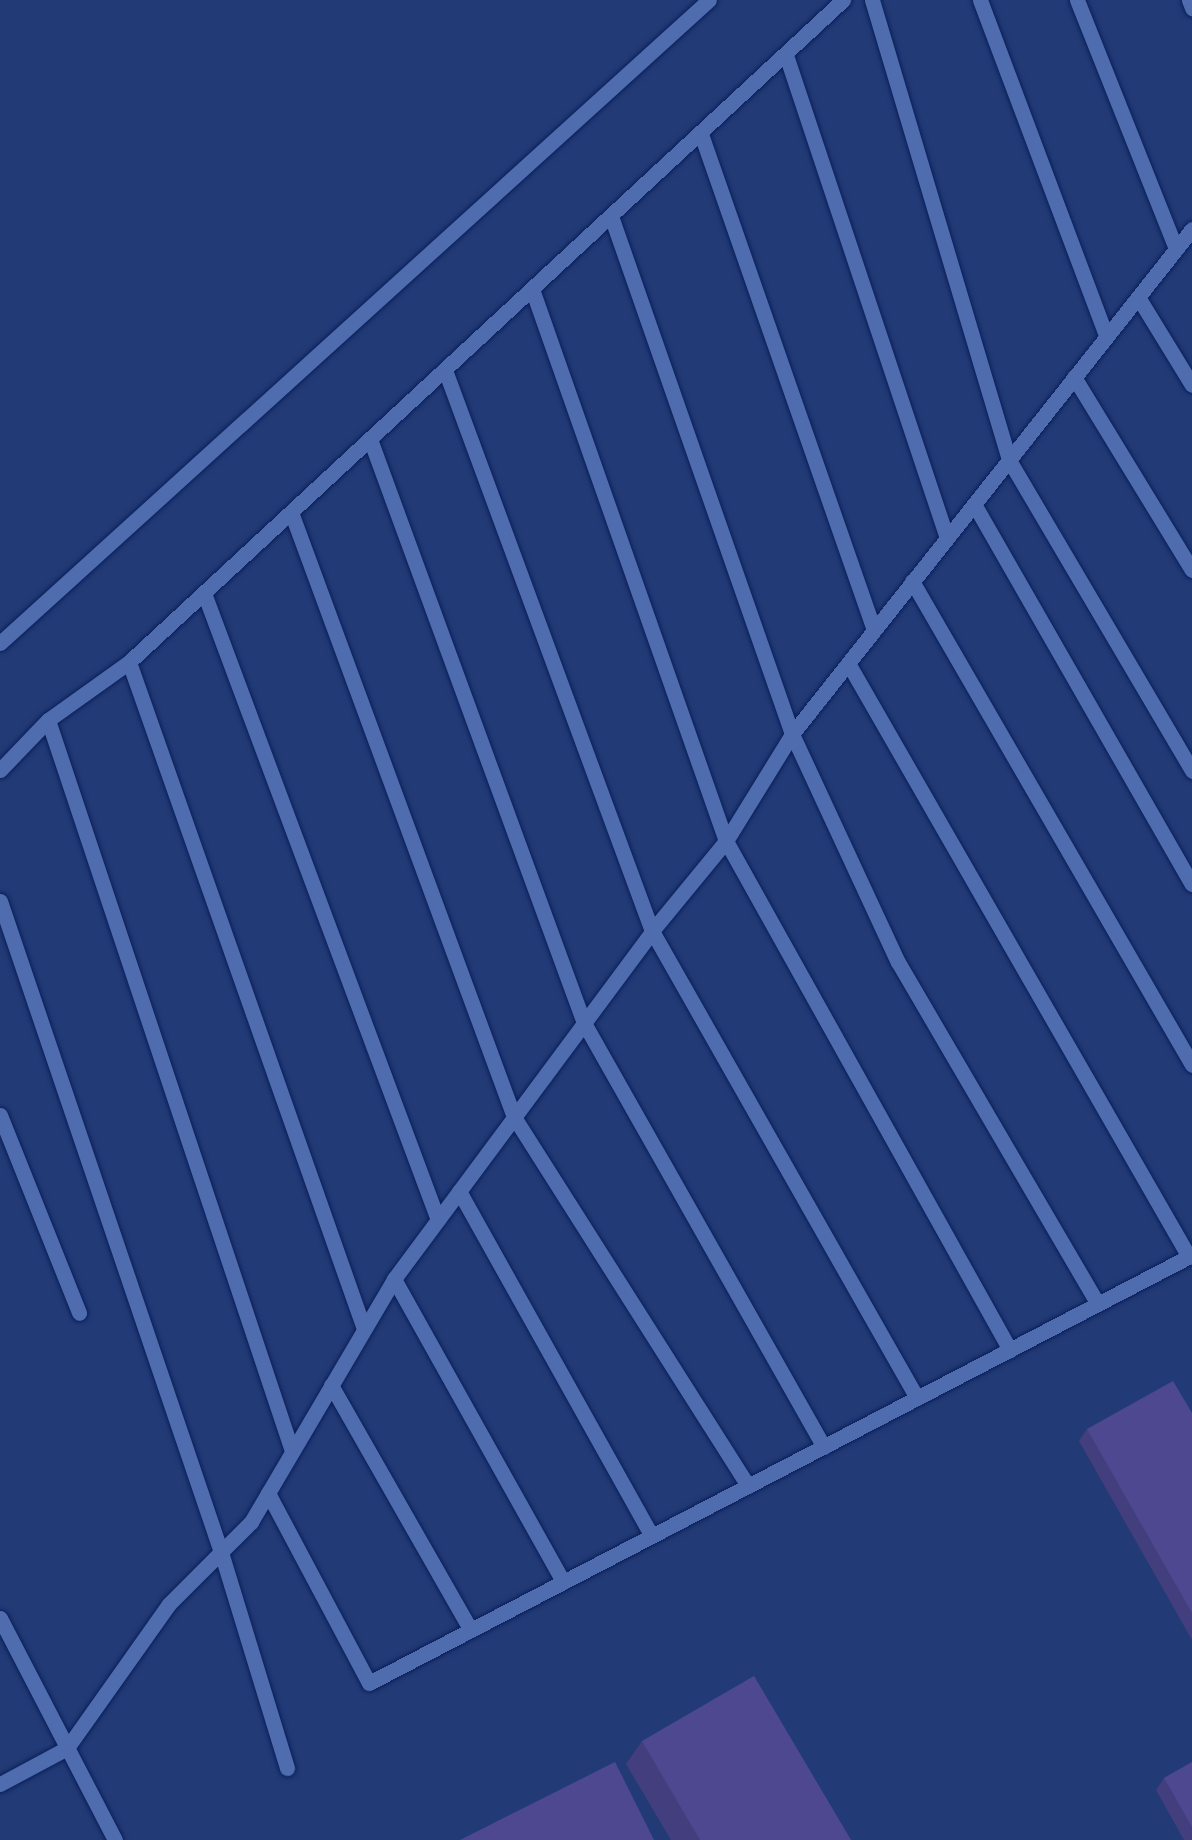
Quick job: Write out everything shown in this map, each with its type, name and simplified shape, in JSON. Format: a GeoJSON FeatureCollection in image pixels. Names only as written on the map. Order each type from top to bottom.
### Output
{"type":"FeatureCollection","features":[{"type":"Feature","properties":{"kind":"lane"},"geometry":{"type":"LineString","coordinates":[[0,644],[709,0]]}},
{"type":"Feature","properties":{"kind":"lane"},"geometry":{"type":"LineString","coordinates":[[0,770],[48,720],[129,662],[843,0]]}},
{"type":"Feature","properties":{"kind":"lane"},"geometry":{"type":"LineString","coordinates":[[872,0],[1009,460],[1192,771]]}},
{"type":"Feature","properties":{"kind":"lane"},"geometry":{"type":"LineString","coordinates":[[980,0],[1106,336]]}},
{"type":"Feature","properties":{"kind":"lane"},"geometry":{"type":"LineString","coordinates":[[1077,0],[1176,249]]}},
{"type":"Feature","properties":{"kind":"lane"},"geometry":{"type":"LineString","coordinates":[[1189,0],[1192,8]]}},
{"type":"Feature","properties":{"kind":"lane"},"geometry":{"type":"LineString","coordinates":[[786,55],[947,538]]}},
{"type":"Feature","properties":{"kind":"lane"},"geometry":{"type":"LineString","coordinates":[[700,134],[874,630]]}},
{"type":"Feature","properties":{"kind":"lane"},"geometry":{"type":"LineString","coordinates":[[611,216],[792,734],[898,962],[1098,1304]]}},
{"type":"Feature","properties":{"kind":"lane"},"geometry":{"type":"LineString","coordinates":[[0,1784],[68,1749],[169,1604],[251,1522],[394,1278],[652,931],[726,841],[792,734],[1192,229]]}},
{"type":"Feature","properties":{"kind":"lane"},"geometry":{"type":"LineString","coordinates":[[532,289],[726,841],[1010,1350]]}},
{"type":"Feature","properties":{"kind":"lane"},"geometry":{"type":"LineString","coordinates":[[1138,297],[1192,385]]}},
{"type":"Feature","properties":{"kind":"lane"},"geometry":{"type":"LineString","coordinates":[[445,370],[652,931],[917,1398]]}},
{"type":"Feature","properties":{"kind":"lane"},"geometry":{"type":"LineString","coordinates":[[1074,377],[1192,570]]}},
{"type":"Feature","properties":{"kind":"lane"},"geometry":{"type":"LineString","coordinates":[[370,439],[584,1023],[824,1446]]}},
{"type":"Feature","properties":{"kind":"lane"},"geometry":{"type":"LineString","coordinates":[[974,504],[1192,884]]}},
{"type":"Feature","properties":{"kind":"lane"},"geometry":{"type":"LineString","coordinates":[[291,512],[514,1117],[748,1486]]}},
{"type":"Feature","properties":{"kind":"lane"},"geometry":{"type":"LineString","coordinates":[[912,581],[1192,1065]]}},
{"type":"Feature","properties":{"kind":"lane"},"geometry":{"type":"LineString","coordinates":[[204,593],[438,1220]]}},
{"type":"Feature","properties":{"kind":"lane"},"geometry":{"type":"LineString","coordinates":[[129,662],[364,1329]]}},
{"type":"Feature","properties":{"kind":"lane"},"geometry":{"type":"LineString","coordinates":[[268,1492],[369,1683],[1190,1256],[848,663]]}},
{"type":"Feature","properties":{"kind":"lane"},"geometry":{"type":"LineString","coordinates":[[48,720],[292,1451]]}},
{"type":"Feature","properties":{"kind":"lane"},"geometry":{"type":"LineString","coordinates":[[0,901],[221,1552],[287,1768]]}},
{"type":"Feature","properties":{"kind":"lane"},"geometry":{"type":"LineString","coordinates":[[0,1115],[79,1313]]}},
{"type":"Feature","properties":{"kind":"lane"},"geometry":{"type":"LineString","coordinates":[[459,1191],[652,1536]]}},
{"type":"Feature","properties":{"kind":"lane"},"geometry":{"type":"LineString","coordinates":[[394,1278],[563,1582]]}},
{"type":"Feature","properties":{"kind":"lane"},"geometry":{"type":"LineString","coordinates":[[331,1385],[471,1630]]}},
{"type":"Feature","properties":{"kind":"lane"},"geometry":{"type":"LineString","coordinates":[[0,1618],[115,1840]]}},
{"type":"Feature","properties":{"kind":"building"},"geometry":{"type":"Polygon","coordinates":[[[1173,1381],[1192,1413],[1192,1613],[1087,1429],[1173,1381]]]}},
{"type":"Feature","properties":{"kind":"building"},"geometry":{"type":"Polygon","coordinates":[[[754,1676],[851,1840],[700,1840],[642,1741],[754,1676]]]}},
{"type":"Feature","properties":{"kind":"building"},"geometry":{"type":"Polygon","coordinates":[[[615,1762],[654,1840],[460,1840],[615,1762]]]}},
{"type":"Feature","properties":{"kind":"building"},"geometry":{"type":"Polygon","coordinates":[[[1192,1762],[1192,1827],[1164,1778],[1192,1762]]]}}]}
